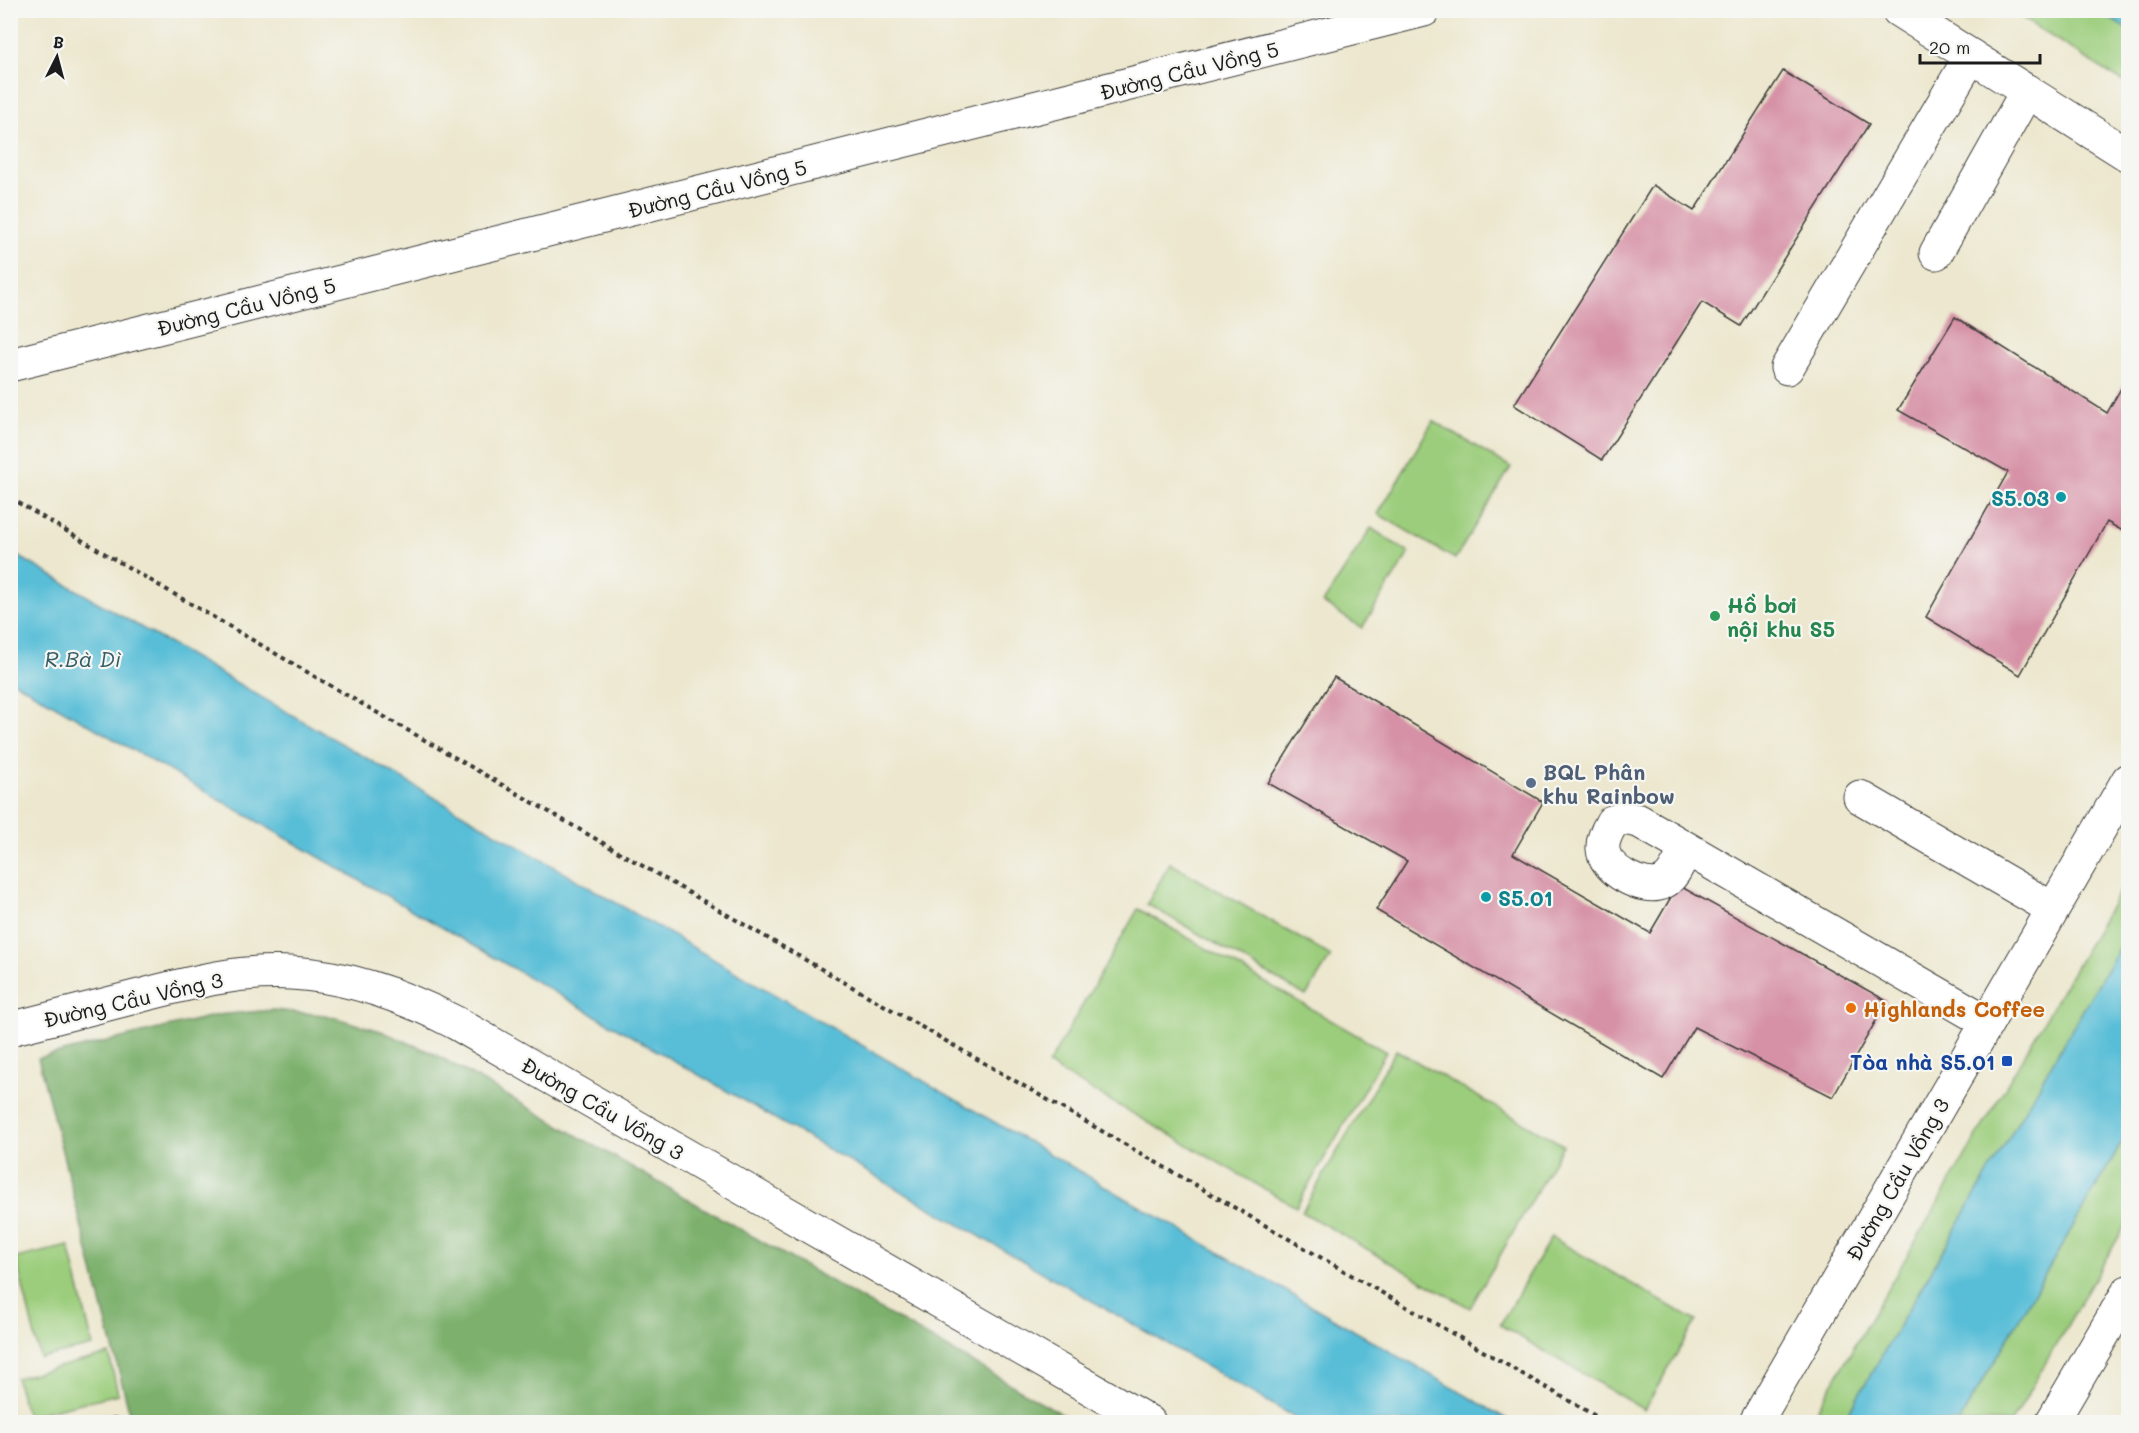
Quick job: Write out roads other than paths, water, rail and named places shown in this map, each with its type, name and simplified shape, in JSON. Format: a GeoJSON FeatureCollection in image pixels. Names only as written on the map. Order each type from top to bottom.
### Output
{"type":"FeatureCollection","features":[{"type":"Feature","properties":{"kind":"main road","name":"Đường Cầu Vồng 5"},"geometry":{"type":"LineString","coordinates":[[10,365],[1424,10]]}},
{"type":"Feature","properties":{"kind":"main road"},"geometry":{"type":"LineString","coordinates":[[1898,10],[2128,155]]}},
{"type":"Feature","properties":{"kind":"main road"},"geometry":{"type":"LineString","coordinates":[[1786,368],[1971,56]]}},
{"type":"Feature","properties":{"kind":"main road"},"geometry":{"type":"LineString","coordinates":[[1936,253],[2027,91]]}},
{"type":"Feature","properties":{"kind":"main road","name":"Đường Cầu Vồng 3"},"geometry":{"type":"LineString","coordinates":[[1756,1422],[2128,780]]}},
{"type":"Feature","properties":{"kind":"main road"},"geometry":{"type":"LineString","coordinates":[[1860,797],[2054,909]]}},
{"type":"Feature","properties":{"kind":"main road"},"geometry":{"type":"LineString","coordinates":[[1686,849],[1987,1022]]}},
{"type":"Feature","properties":{"kind":"main road","name":"Đường Cầu Vồng 3"},"geometry":{"type":"LineString","coordinates":[[10,1029],[216,976],[291,973],[349,981],[382,990],[420,1004],[456,1023],[1149,1422]]}},
{"type":"Feature","properties":{"kind":"main road"},"geometry":{"type":"LineString","coordinates":[[2052,1422],[2128,1292]]}},
{"type":"Feature","properties":{"kind":"water"},"geometry":{"type":"Polygon","coordinates":[[[2098,11],[2128,11],[2128,30],[2098,11]]]}},
{"type":"Feature","properties":{"kind":"water","name":"R.Bà Dì"},"geometry":{"type":"Polygon","coordinates":[[[11,552],[1512,1422],[1303,1422],[11,680],[11,552]]]}},
{"type":"Feature","properties":{"kind":"water"},"geometry":{"type":"Polygon","coordinates":[[[2128,933],[2128,1132],[1959,1422],[1843,1422],[2128,933]]]}},
{"type":"Feature","properties":{"kind":"place","name":"S5.03"},"geometry":{"type":"Point","coordinates":[2061,497]}},
{"type":"Feature","properties":{"kind":"place","name":"Hồ bơi nội khu S5"},"geometry":{"type":"Point","coordinates":[1715,616]}},
{"type":"Feature","properties":{"kind":"place","name":"BQL Phân khu Rainbow"},"geometry":{"type":"Point","coordinates":[1531,783]}},
{"type":"Feature","properties":{"kind":"place","name":"S5.01"},"geometry":{"type":"Point","coordinates":[1486,897]}},
{"type":"Feature","properties":{"kind":"place","name":"Highlands Coffee"},"geometry":{"type":"Point","coordinates":[1851,1008]}},
{"type":"Feature","properties":{"kind":"place","name":"Tòa nhà S5.01"},"geometry":{"type":"Point","coordinates":[2007,1061]}}]}
